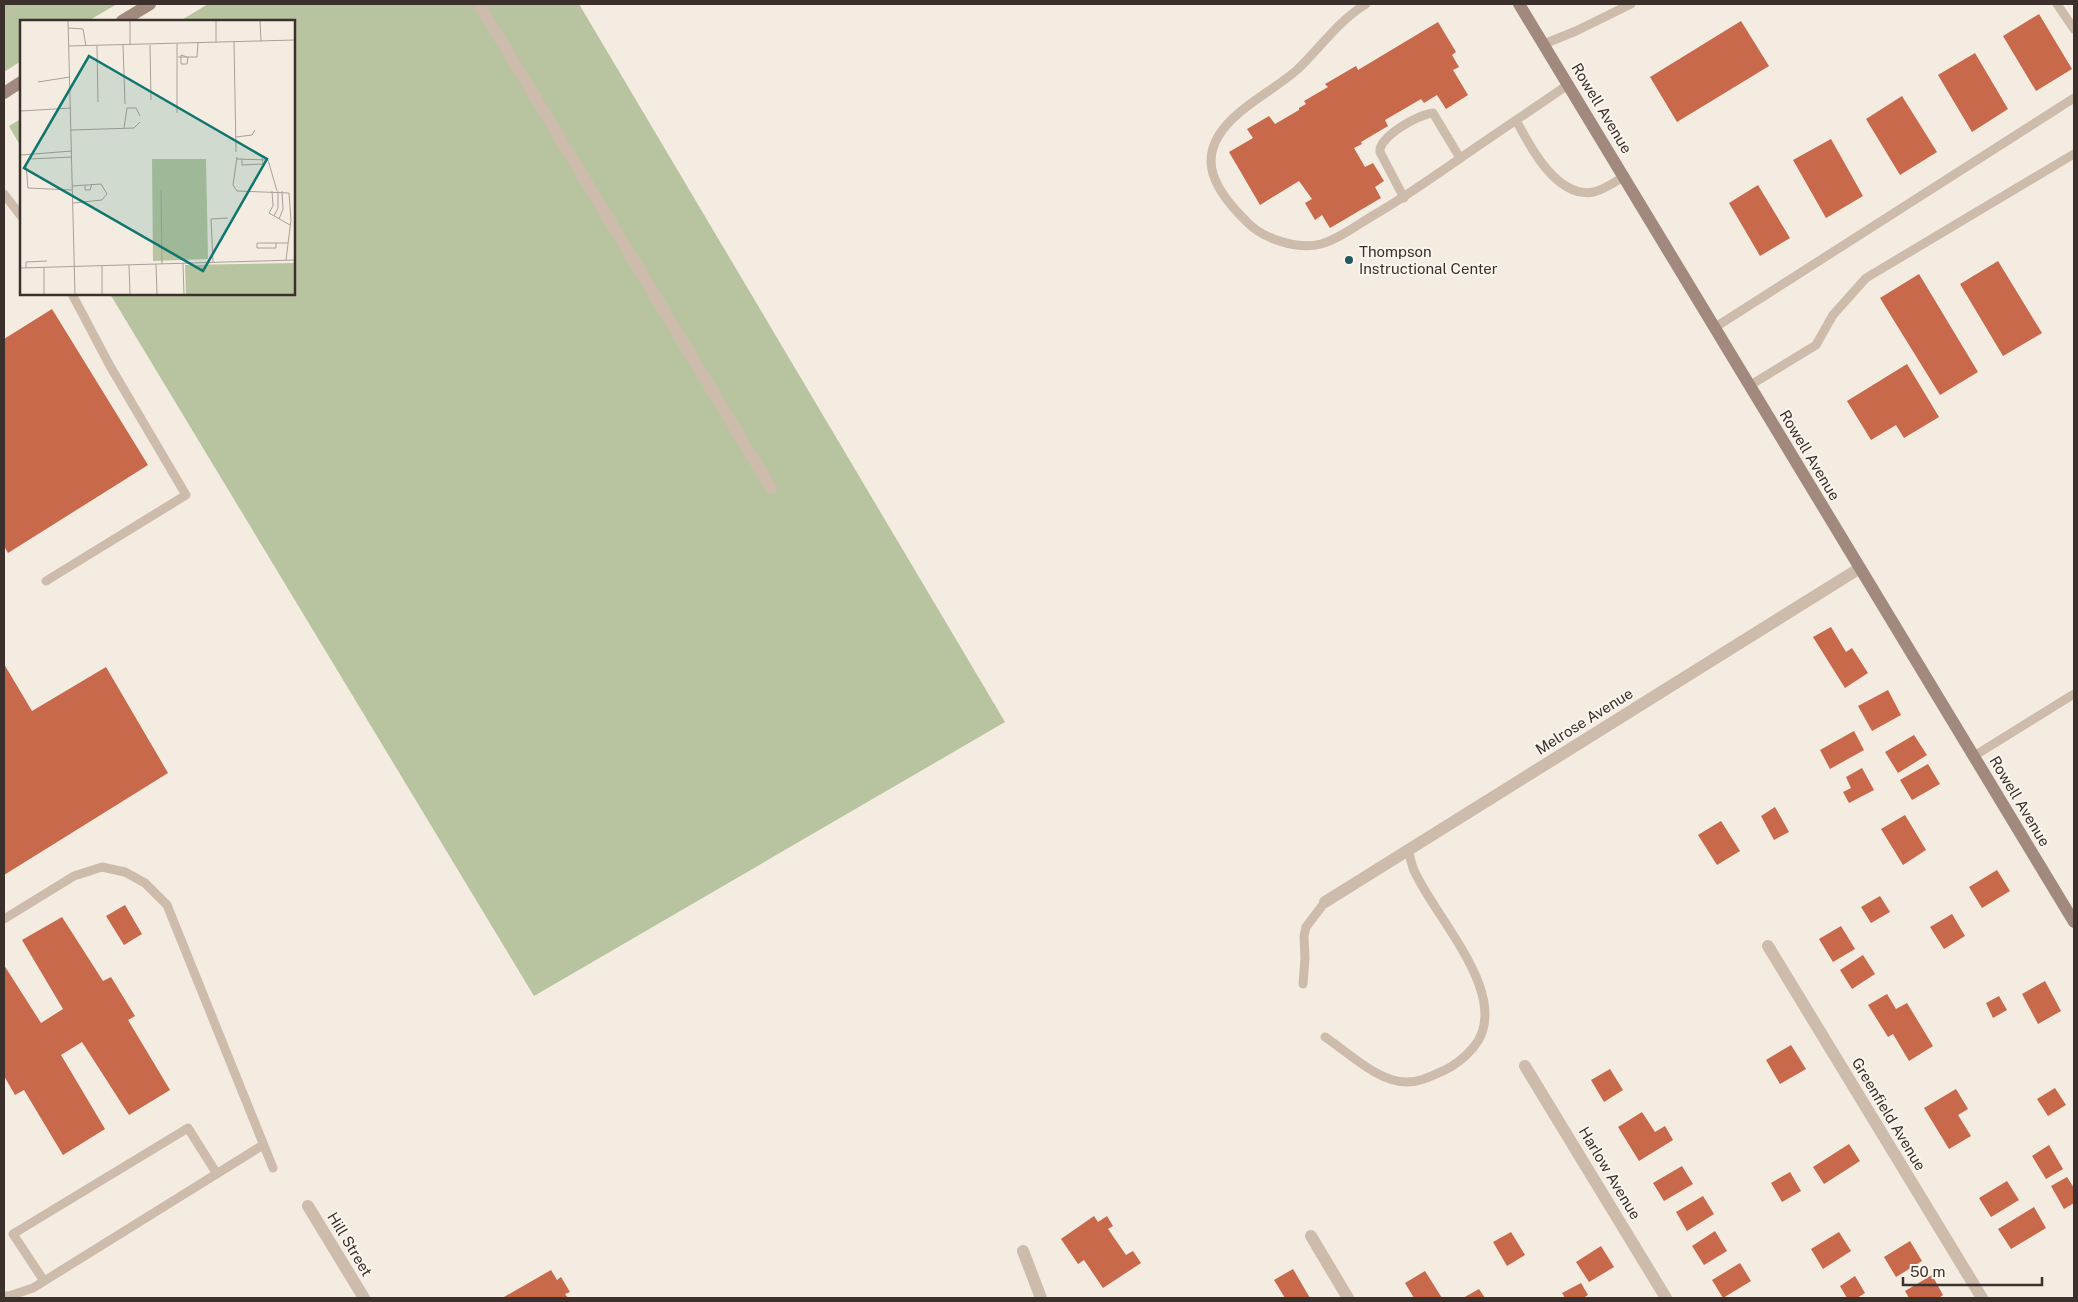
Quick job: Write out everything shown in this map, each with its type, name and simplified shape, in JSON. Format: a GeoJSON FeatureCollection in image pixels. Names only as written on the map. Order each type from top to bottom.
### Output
{"type":"FeatureCollection","features":[{"type":"Feature","properties":{"kind":"street"},"geometry":{"type":"LineString","coordinates":[[124,20],[150,4]]}},
{"type":"Feature","properties":{"kind":"street"},"geometry":{"type":"LineString","coordinates":[[480,4],[771,488]]}},
{"type":"Feature","properties":{"kind":"street","name":"Rowell Avenue"},"geometry":{"type":"LineString","coordinates":[[1520,4],[2074,922]]}},
{"type":"Feature","properties":{"kind":"street"},"geometry":{"type":"LineString","coordinates":[[4,93],[20,83]]}},
{"type":"Feature","properties":{"kind":"street","name":"Melrose Avenue"},"geometry":{"type":"LineString","coordinates":[[1325,902],[1860,568]]}},
{"type":"Feature","properties":{"kind":"street","name":"Greenfield Avenue"},"geometry":{"type":"LineString","coordinates":[[1768,946],[1982,1298]]}},
{"type":"Feature","properties":{"kind":"street","name":"Harlow Avenue"},"geometry":{"type":"LineString","coordinates":[[1526,1066],[1666,1298]]}},
{"type":"Feature","properties":{"kind":"street","name":"Hill Street"},"geometry":{"type":"LineString","coordinates":[[308,1206],[364,1298]]}},
{"type":"Feature","properties":{"kind":"street"},"geometry":{"type":"LineString","coordinates":[[1310,1236],[1348,1298]]}},
{"type":"Feature","properties":{"kind":"street"},"geometry":{"type":"LineString","coordinates":[[1023,1252],[1041,1298]]}},
{"type":"Feature","properties":{"kind":"lane"},"geometry":{"type":"LineString","coordinates":[[1366,4],[1343,20],[1298,68],[1239,112],[1214,142],[1211,152],[1211,168],[1218,189],[1250,226],[1271,238],[1298,245],[1313,245],[1328,241],[1404,198],[1569,84]]}},
{"type":"Feature","properties":{"kind":"lane"},"geometry":{"type":"LineString","coordinates":[[1544,44],[1576,31],[1631,4]]}},
{"type":"Feature","properties":{"kind":"lane"},"geometry":{"type":"LineString","coordinates":[[2057,4],[2074,29]]}},
{"type":"Feature","properties":{"kind":"lane"},"geometry":{"type":"LineString","coordinates":[[1714,328],[2074,98]]}},
{"type":"Feature","properties":{"kind":"lane"},"geometry":{"type":"LineString","coordinates":[[1404,198],[1380,152],[1380,145],[1389,136],[1422,116],[1433,113],[1460,158]]}},
{"type":"Feature","properties":{"kind":"lane"},"geometry":{"type":"LineString","coordinates":[[1516,120],[1535,154],[1558,180],[1569,188],[1579,192],[1593,192],[1607,187],[1625,176]]}},
{"type":"Feature","properties":{"kind":"lane"},"geometry":{"type":"LineString","coordinates":[[1749,386],[1816,345],[1833,315],[1866,278],[2074,154]]}},
{"type":"Feature","properties":{"kind":"lane"},"geometry":{"type":"LineString","coordinates":[[4,194],[20,215]]}},
{"type":"Feature","properties":{"kind":"lane"},"geometry":{"type":"LineString","coordinates":[[46,581],[186,495],[110,366],[73,295]]}},
{"type":"Feature","properties":{"kind":"lane"},"geometry":{"type":"LineString","coordinates":[[1974,756],[2074,694]]}},
{"type":"Feature","properties":{"kind":"lane"},"geometry":{"type":"LineString","coordinates":[[1325,1037],[1374,1072],[1389,1080],[1406,1082],[1423,1080],[1447,1069],[1467,1055],[1480,1039],[1486,1024],[1485,1006],[1481,989],[1460,946],[1413,869],[1408,850]]}},
{"type":"Feature","properties":{"kind":"lane"},"geometry":{"type":"LineString","coordinates":[[4,919],[74,876],[102,867],[125,872],[145,883],[167,905],[273,1168]]}},
{"type":"Feature","properties":{"kind":"lane"},"geometry":{"type":"LineString","coordinates":[[1303,984],[1304,936],[1306,927],[1325,902]]}},
{"type":"Feature","properties":{"kind":"lane"},"geometry":{"type":"LineString","coordinates":[[44,1281],[14,1234],[22,1229],[188,1128],[217,1174]]}},
{"type":"Feature","properties":{"kind":"lane"},"geometry":{"type":"LineString","coordinates":[[4,1296],[33,1288],[263,1145]]}},
{"type":"Feature","properties":{"kind":"green space"},"geometry":{"type":"Polygon","coordinates":[[[4,4],[117,4],[90,20],[20,20],[20,62],[4,72],[4,4]]]}},
{"type":"Feature","properties":{"kind":"green space"},"geometry":{"type":"Polygon","coordinates":[[[208,4],[579,4],[1005,722],[534,996],[111,295],[295,295],[295,20],[182,20],[208,4]]]}},
{"type":"Feature","properties":{"kind":"green space"},"geometry":{"type":"Polygon","coordinates":[[[20,120],[20,145],[9,126],[20,120]]]}},
{"type":"Feature","properties":{"kind":"building"},"geometry":{"type":"Polygon","coordinates":[[[2039,14],[2072,69],[2036,91],[2003,36],[2039,14]]]}},
{"type":"Feature","properties":{"kind":"building"},"geometry":{"type":"Polygon","coordinates":[[[1741,21],[1769,66],[1677,122],[1650,77],[1741,21]]]}},
{"type":"Feature","properties":{"kind":"building"},"geometry":{"type":"Polygon","coordinates":[[[1438,22],[1456,52],[1452,55],[1459,67],[1453,70],[1468,95],[1446,109],[1437,95],[1424,103],[1421,99],[1385,120],[1388,126],[1354,148],[1365,167],[1373,163],[1384,181],[1375,187],[1381,198],[1330,228],[1322,215],[1315,220],[1305,203],[1312,199],[1299,181],[1260,205],[1229,152],[1253,138],[1247,129],[1269,116],[1275,124],[1299,110],[1299,108],[1306,104],[1304,101],[1328,87],[1325,84],[1356,66],[1358,70],[1438,22]]]}},
{"type":"Feature","properties":{"kind":"building"},"geometry":{"type":"Polygon","coordinates":[[[1975,53],[2008,109],[1972,132],[1938,75],[1975,53]]]}},
{"type":"Feature","properties":{"kind":"building"},"geometry":{"type":"Polygon","coordinates":[[[1902,96],[1937,152],[1900,175],[1866,119],[1902,96]]]}},
{"type":"Feature","properties":{"kind":"building"},"geometry":{"type":"Polygon","coordinates":[[[1831,139],[1863,196],[1826,218],[1793,160],[1831,139]]]}},
{"type":"Feature","properties":{"kind":"building"},"geometry":{"type":"Polygon","coordinates":[[[1758,185],[1790,238],[1760,256],[1729,203],[1758,185]]]}},
{"type":"Feature","properties":{"kind":"building"},"geometry":{"type":"Polygon","coordinates":[[[1998,261],[2042,333],[2003,356],[1960,284],[1998,261]]]}},
{"type":"Feature","properties":{"kind":"building"},"geometry":{"type":"Polygon","coordinates":[[[1919,274],[1978,372],[1940,395],[1880,298],[1919,274]]]}},
{"type":"Feature","properties":{"kind":"building"},"geometry":{"type":"Polygon","coordinates":[[[52,309],[148,465],[8,553],[4,546],[4,339],[52,309]]]}},
{"type":"Feature","properties":{"kind":"building"},"geometry":{"type":"Polygon","coordinates":[[[1907,364],[1939,417],[1904,438],[1896,425],[1871,440],[1847,401],[1907,364]]]}},
{"type":"Feature","properties":{"kind":"building"},"geometry":{"type":"Polygon","coordinates":[[[1831,627],[1846,652],[1852,648],[1868,673],[1845,688],[1813,637],[1831,627]]]}},
{"type":"Feature","properties":{"kind":"building"},"geometry":{"type":"Polygon","coordinates":[[[4,664],[32,711],[106,667],[168,773],[4,875],[4,664]]]}},
{"type":"Feature","properties":{"kind":"building"},"geometry":{"type":"Polygon","coordinates":[[[1888,690],[1901,715],[1872,731],[1858,706],[1888,690]]]}},
{"type":"Feature","properties":{"kind":"building"},"geometry":{"type":"Polygon","coordinates":[[[1854,731],[1864,750],[1830,769],[1820,750],[1854,731]]]}},
{"type":"Feature","properties":{"kind":"building"},"geometry":{"type":"Polygon","coordinates":[[[1914,735],[1927,755],[1898,773],[1885,752],[1914,735]]]}},
{"type":"Feature","properties":{"kind":"building"},"geometry":{"type":"Polygon","coordinates":[[[1928,764],[1940,784],[1912,800],[1900,780],[1928,764]]]}},
{"type":"Feature","properties":{"kind":"building"},"geometry":{"type":"Polygon","coordinates":[[[1862,768],[1874,790],[1849,803],[1843,792],[1851,788],[1846,777],[1862,768]]]}},
{"type":"Feature","properties":{"kind":"building"},"geometry":{"type":"Polygon","coordinates":[[[1775,807],[1789,832],[1774,840],[1761,816],[1775,807]]]}},
{"type":"Feature","properties":{"kind":"building"},"geometry":{"type":"Polygon","coordinates":[[[1905,815],[1926,850],[1903,865],[1881,829],[1905,815]]]}},
{"type":"Feature","properties":{"kind":"building"},"geometry":{"type":"Polygon","coordinates":[[[1721,821],[1740,851],[1717,865],[1698,835],[1721,821]]]}},
{"type":"Feature","properties":{"kind":"building"},"geometry":{"type":"Polygon","coordinates":[[[1997,870],[2010,891],[1982,908],[1969,887],[1997,870]]]}},
{"type":"Feature","properties":{"kind":"building"},"geometry":{"type":"Polygon","coordinates":[[[1880,896],[1890,912],[1871,923],[1861,907],[1880,896]]]}},
{"type":"Feature","properties":{"kind":"building"},"geometry":{"type":"Polygon","coordinates":[[[125,905],[142,934],[124,945],[106,916],[125,905]]]}},
{"type":"Feature","properties":{"kind":"building"},"geometry":{"type":"Polygon","coordinates":[[[1952,914],[1965,936],[1944,949],[1930,927],[1952,914]]]}},
{"type":"Feature","properties":{"kind":"building"},"geometry":{"type":"Polygon","coordinates":[[[62,917],[103,981],[111,977],[135,1016],[128,1020],[170,1090],[129,1115],[82,1042],[61,1055],[105,1129],[63,1155],[24,1090],[15,1095],[4,1076],[4,965],[41,1023],[63,1009],[22,940],[62,917]]]}},
{"type":"Feature","properties":{"kind":"building"},"geometry":{"type":"Polygon","coordinates":[[[1841,926],[1855,949],[1833,962],[1819,939],[1841,926]]]}},
{"type":"Feature","properties":{"kind":"building"},"geometry":{"type":"Polygon","coordinates":[[[1863,955],[1875,974],[1852,989],[1840,970],[1863,955]]]}},
{"type":"Feature","properties":{"kind":"building"},"geometry":{"type":"Polygon","coordinates":[[[2045,981],[2061,1011],[2038,1024],[2022,994],[2045,981]]]}},
{"type":"Feature","properties":{"kind":"building"},"geometry":{"type":"Polygon","coordinates":[[[1887,994],[1896,1009],[1907,1003],[1933,1046],[1909,1061],[1893,1034],[1888,1037],[1868,1005],[1887,994]]]}},
{"type":"Feature","properties":{"kind":"building"},"geometry":{"type":"Polygon","coordinates":[[[1999,996],[2007,1010],[1993,1018],[1986,1003],[1999,996]]]}},
{"type":"Feature","properties":{"kind":"building"},"geometry":{"type":"Polygon","coordinates":[[[1791,1045],[1806,1069],[1780,1084],[1766,1060],[1791,1045]]]}},
{"type":"Feature","properties":{"kind":"building"},"geometry":{"type":"Polygon","coordinates":[[[1610,1069],[1623,1090],[1604,1102],[1591,1080],[1610,1069]]]}},
{"type":"Feature","properties":{"kind":"building"},"geometry":{"type":"Polygon","coordinates":[[[2055,1088],[2066,1105],[2048,1116],[2037,1099],[2055,1088]]]}},
{"type":"Feature","properties":{"kind":"building"},"geometry":{"type":"Polygon","coordinates":[[[1956,1089],[1968,1109],[1958,1115],[1971,1136],[1949,1149],[1924,1108],[1956,1089]]]}},
{"type":"Feature","properties":{"kind":"building"},"geometry":{"type":"Polygon","coordinates":[[[1642,1112],[1655,1132],[1665,1126],[1673,1140],[1639,1161],[1618,1127],[1642,1112]]]}},
{"type":"Feature","properties":{"kind":"building"},"geometry":{"type":"Polygon","coordinates":[[[1849,1144],[1860,1161],[1824,1184],[1813,1167],[1849,1144]]]}},
{"type":"Feature","properties":{"kind":"building"},"geometry":{"type":"Polygon","coordinates":[[[2049,1145],[2063,1169],[2046,1179],[2032,1156],[2049,1145]]]}},
{"type":"Feature","properties":{"kind":"building"},"geometry":{"type":"Polygon","coordinates":[[[1682,1166],[1693,1184],[1664,1201],[1653,1183],[1682,1166]]]}},
{"type":"Feature","properties":{"kind":"building"},"geometry":{"type":"Polygon","coordinates":[[[1790,1172],[1801,1191],[1782,1202],[1771,1183],[1790,1172]]]}},
{"type":"Feature","properties":{"kind":"building"},"geometry":{"type":"Polygon","coordinates":[[[2067,1177],[2074,1188],[2074,1203],[2064,1209],[2051,1186],[2067,1177]]]}},
{"type":"Feature","properties":{"kind":"building"},"geometry":{"type":"Polygon","coordinates":[[[2007,1181],[2019,1200],[1991,1217],[1979,1198],[2007,1181]]]}},
{"type":"Feature","properties":{"kind":"building"},"geometry":{"type":"Polygon","coordinates":[[[1703,1196],[1714,1214],[1687,1231],[1676,1212],[1703,1196]]]}},
{"type":"Feature","properties":{"kind":"building"},"geometry":{"type":"Polygon","coordinates":[[[2034,1207],[2046,1228],[2011,1249],[1998,1229],[2034,1207]]]}},
{"type":"Feature","properties":{"kind":"building"},"geometry":{"type":"Polygon","coordinates":[[[1094,1216],[1098,1222],[1107,1216],[1113,1226],[1108,1229],[1126,1255],[1133,1251],[1141,1263],[1103,1288],[1084,1260],[1078,1264],[1061,1239],[1094,1216]]]}},
{"type":"Feature","properties":{"kind":"building"},"geometry":{"type":"Polygon","coordinates":[[[1715,1231],[1727,1251],[1704,1265],[1692,1246],[1715,1231]]]}},
{"type":"Feature","properties":{"kind":"building"},"geometry":{"type":"Polygon","coordinates":[[[1511,1232],[1525,1255],[1507,1266],[1493,1242],[1511,1232]]]}},
{"type":"Feature","properties":{"kind":"building"},"geometry":{"type":"Polygon","coordinates":[[[1839,1232],[1851,1251],[1823,1269],[1811,1249],[1839,1232]]]}},
{"type":"Feature","properties":{"kind":"building"},"geometry":{"type":"Polygon","coordinates":[[[1910,1241],[1922,1261],[1896,1277],[1884,1257],[1910,1241]]]}},
{"type":"Feature","properties":{"kind":"building"},"geometry":{"type":"Polygon","coordinates":[[[1601,1246],[1614,1267],[1589,1282],[1576,1262],[1601,1246]]]}},
{"type":"Feature","properties":{"kind":"building"},"geometry":{"type":"Polygon","coordinates":[[[1740,1263],[1751,1281],[1723,1298],[1712,1280],[1740,1263]]]}},
{"type":"Feature","properties":{"kind":"building"},"geometry":{"type":"Polygon","coordinates":[[[1293,1269],[1310,1298],[1285,1298],[1274,1280],[1293,1269]]]}},
{"type":"Feature","properties":{"kind":"building"},"geometry":{"type":"Polygon","coordinates":[[[551,1270],[557,1280],[561,1277],[570,1292],[565,1294],[568,1298],[504,1298],[504,1297],[551,1270]]]}},
{"type":"Feature","properties":{"kind":"building"},"geometry":{"type":"Polygon","coordinates":[[[1425,1271],[1442,1298],[1414,1298],[1405,1283],[1425,1271]]]}},
{"type":"Feature","properties":{"kind":"building"},"geometry":{"type":"Polygon","coordinates":[[[1932,1275],[1943,1295],[1939,1298],[1909,1298],[1905,1291],[1932,1275]]]}},
{"type":"Feature","properties":{"kind":"building"},"geometry":{"type":"Polygon","coordinates":[[[1855,1276],[1865,1293],[1857,1298],[1847,1298],[1840,1286],[1855,1276]]]}},
{"type":"Feature","properties":{"kind":"building"},"geometry":{"type":"Polygon","coordinates":[[[1581,1283],[1588,1295],[1583,1298],[1565,1298],[1562,1293],[1581,1283]]]}},
{"type":"Feature","properties":{"kind":"building"},"geometry":{"type":"Polygon","coordinates":[[[1479,1289],[1485,1298],[1463,1298],[1479,1289]]]}},
{"type":"Feature","properties":{"kind":"place","name":"Thompson Instructional Center"},"geometry":{"type":"Point","coordinates":[1349,260]}}]}
